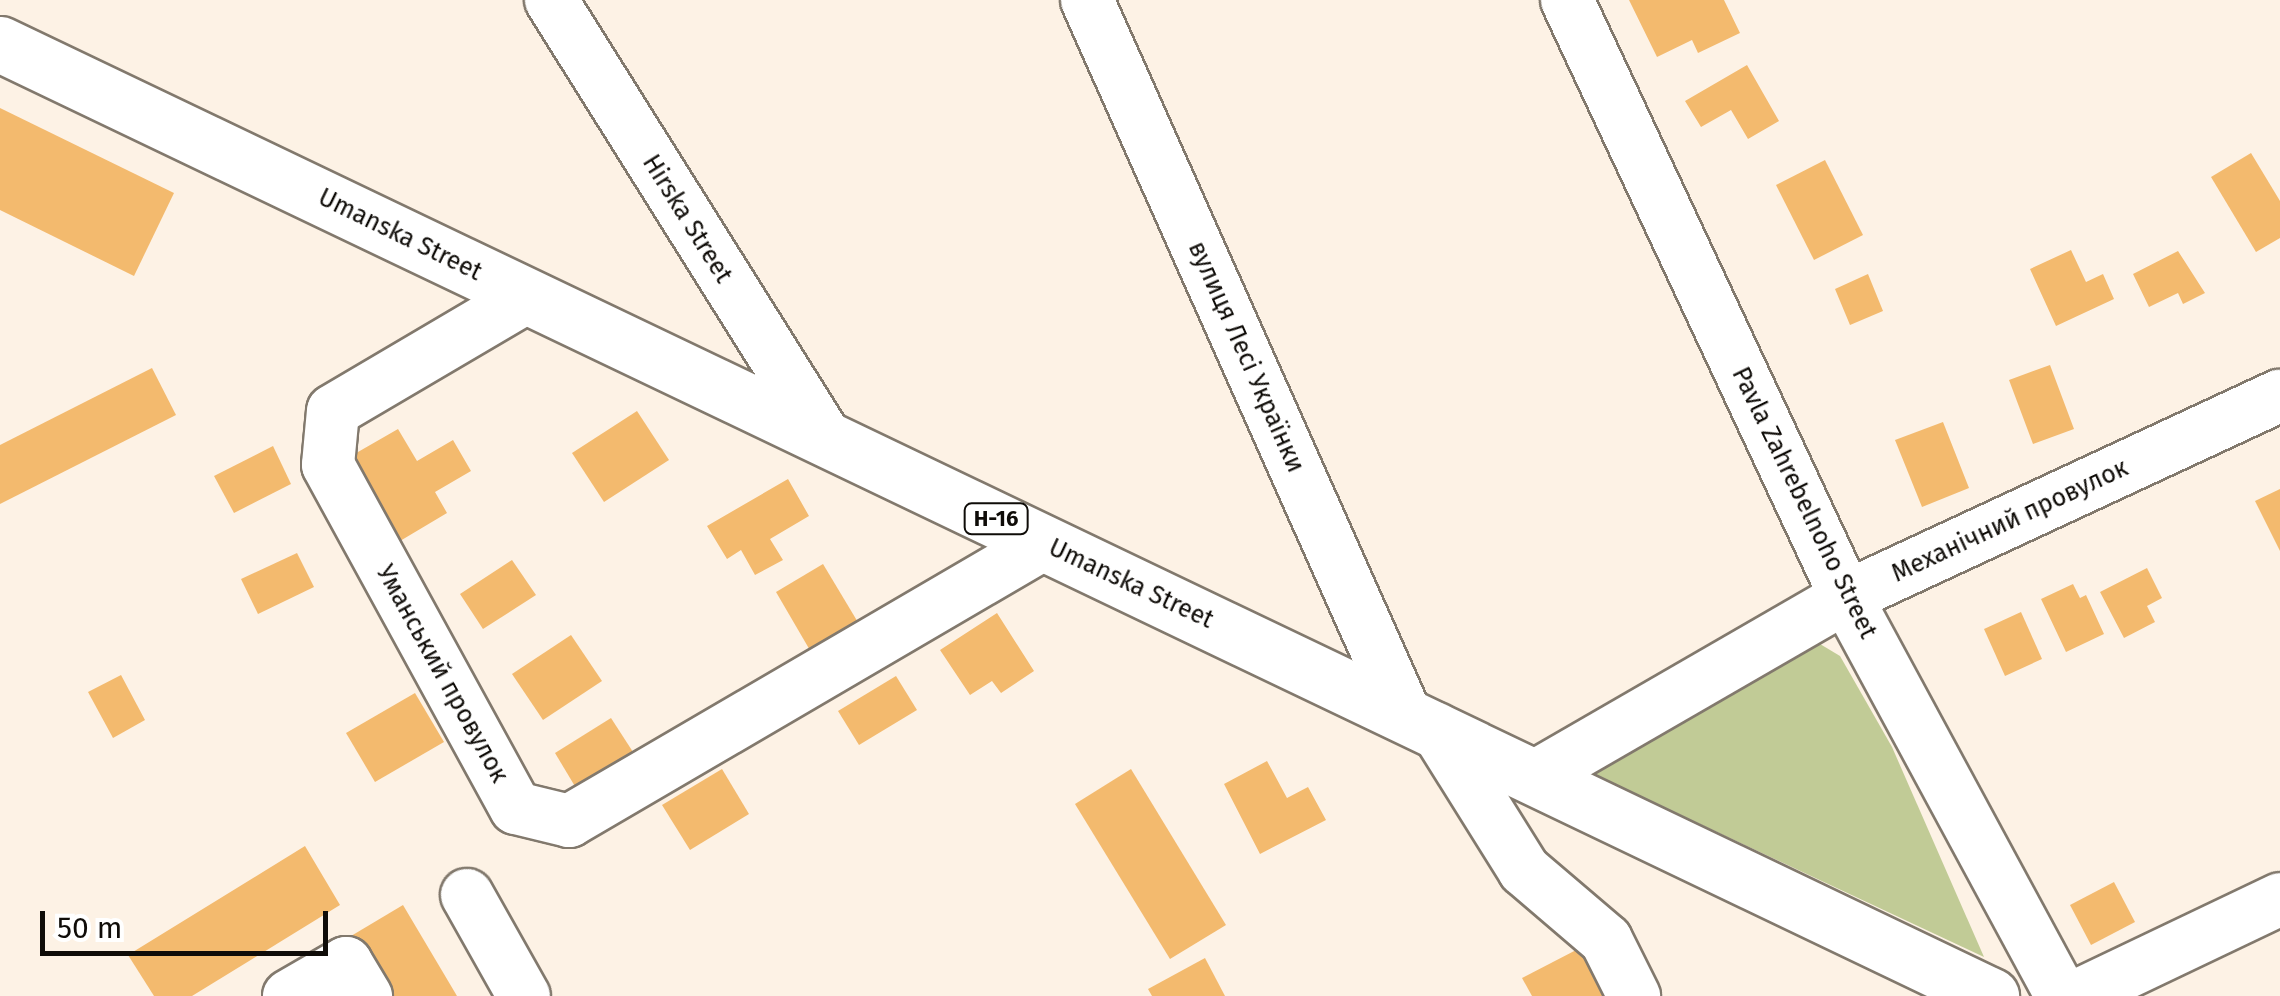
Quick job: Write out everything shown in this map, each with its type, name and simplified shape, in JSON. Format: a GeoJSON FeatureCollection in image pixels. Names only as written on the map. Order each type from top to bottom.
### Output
{"type":"FeatureCollection","features":[{"type":"Feature","properties":{"kind":"main road","name":"Umanska Street"},"geometry":{"type":"LineString","coordinates":[[6,37],[528,296],[1991,996]]}},
{"type":"Feature","properties":{"kind":"street","name":"Hirska Street"},"geometry":{"type":"LineString","coordinates":[[551,0],[825,437]]}},
{"type":"Feature","properties":{"kind":"street","name":"вулиця Лесі Українки"},"geometry":{"type":"LineString","coordinates":[[1086,0],[1420,721],[1524,870],[1606,940],[1634,996]]}},
{"type":"Feature","properties":{"kind":"street","name":"Pavla Zahrebelnoho Street"},"geometry":{"type":"LineString","coordinates":[[1567,0],[1846,597],[2062,996]]}},
{"type":"Feature","properties":{"kind":"street","name":"Уманський провулок"},"geometry":{"type":"LineString","coordinates":[[528,296],[334,410],[328,465],[516,808],[569,821],[1045,542]]}},
{"type":"Feature","properties":{"kind":"street","name":"Механічний провулок"},"geometry":{"type":"LineString","coordinates":[[1536,776],[1846,597],[2280,396]]}},
{"type":"Feature","properties":{"kind":"street"},"geometry":{"type":"LineString","coordinates":[[467,895],[524,996]]}},
{"type":"Feature","properties":{"kind":"street"},"geometry":{"type":"LineString","coordinates":[[2076,996],[2280,899]]}},
{"type":"Feature","properties":{"kind":"street"},"geometry":{"type":"LineString","coordinates":[[289,996],[346,963],[366,996]]}},
{"type":"Feature","properties":{"kind":"green space"},"geometry":{"type":"Polygon","coordinates":[[[1815,641],[1840,656],[1892,747],[1984,957],[1589,772],[1815,641]]]}},
{"type":"Feature","properties":{"kind":"building"},"geometry":{"type":"Polygon","coordinates":[[[1629,0],[1724,0],[1740,33],[1698,53],[1692,40],[1657,57],[1629,0]]]}},
{"type":"Feature","properties":{"kind":"building"},"geometry":{"type":"Polygon","coordinates":[[[1747,65],[1779,121],[1748,139],[1731,110],[1701,127],[1685,101],[1747,65]]]}},
{"type":"Feature","properties":{"kind":"building"},"geometry":{"type":"Polygon","coordinates":[[[0,108],[174,193],[134,276],[0,210],[0,108]]]}},
{"type":"Feature","properties":{"kind":"building"},"geometry":{"type":"Polygon","coordinates":[[[2251,153],[2280,201],[2280,238],[2256,252],[2211,177],[2251,153]]]}},
{"type":"Feature","properties":{"kind":"building"},"geometry":{"type":"Polygon","coordinates":[[[1825,160],[1863,235],[1814,260],[1776,185],[1825,160]]]}},
{"type":"Feature","properties":{"kind":"building"},"geometry":{"type":"Polygon","coordinates":[[[2071,250],[2086,282],[2103,274],[2114,299],[2056,326],[2030,269],[2071,250]]]}},
{"type":"Feature","properties":{"kind":"building"},"geometry":{"type":"Polygon","coordinates":[[[2178,251],[2205,293],[2183,304],[2178,293],[2149,307],[2133,274],[2178,251]]]}},
{"type":"Feature","properties":{"kind":"building"},"geometry":{"type":"Polygon","coordinates":[[[1868,274],[1883,311],[1850,325],[1835,289],[1868,274]]]}},
{"type":"Feature","properties":{"kind":"building"},"geometry":{"type":"Polygon","coordinates":[[[2050,365],[2074,429],[2033,444],[2009,380],[2050,365]]]}},
{"type":"Feature","properties":{"kind":"building"},"geometry":{"type":"Polygon","coordinates":[[[152,368],[176,415],[0,504],[0,445],[152,368]]]}},
{"type":"Feature","properties":{"kind":"building"},"geometry":{"type":"Polygon","coordinates":[[[637,411],[669,460],[604,502],[572,453],[637,411]]]}},
{"type":"Feature","properties":{"kind":"building"},"geometry":{"type":"Polygon","coordinates":[[[1943,422],[1969,488],[1922,507],[1895,440],[1943,422]]]}},
{"type":"Feature","properties":{"kind":"building"},"geometry":{"type":"Polygon","coordinates":[[[398,429],[417,461],[453,440],[471,471],[435,492],[447,513],[400,541],[351,456],[398,429]]]}},
{"type":"Feature","properties":{"kind":"building"},"geometry":{"type":"Polygon","coordinates":[[[273,446],[291,484],[234,513],[214,476],[273,446]]]}},
{"type":"Feature","properties":{"kind":"building"},"geometry":{"type":"Polygon","coordinates":[[[788,479],[809,516],[770,539],[783,560],[755,575],[741,550],[727,559],[707,526],[788,479]]]}},
{"type":"Feature","properties":{"kind":"building"},"geometry":{"type":"Polygon","coordinates":[[[2280,489],[2280,551],[2255,501],[2280,489]]]}},
{"type":"Feature","properties":{"kind":"building"},"geometry":{"type":"Polygon","coordinates":[[[297,553],[314,587],[258,614],[241,579],[297,553]]]}},
{"type":"Feature","properties":{"kind":"building"},"geometry":{"type":"Polygon","coordinates":[[[512,560],[536,595],[483,629],[460,594],[512,560]]]}},
{"type":"Feature","properties":{"kind":"building"},"geometry":{"type":"Polygon","coordinates":[[[823,564],[859,624],[811,652],[776,592],[823,564]]]}},
{"type":"Feature","properties":{"kind":"building"},"geometry":{"type":"Polygon","coordinates":[[[2147,568],[2162,598],[2147,606],[2155,622],[2124,638],[2100,592],[2147,568]]]}},
{"type":"Feature","properties":{"kind":"building"},"geometry":{"type":"Polygon","coordinates":[[[2073,584],[2080,598],[2086,595],[2104,634],[2066,652],[2041,599],[2073,584]]]}},
{"type":"Feature","properties":{"kind":"building"},"geometry":{"type":"Polygon","coordinates":[[[2021,612],[2042,659],[2005,676],[1984,629],[2021,612]]]}},
{"type":"Feature","properties":{"kind":"building"},"geometry":{"type":"Polygon","coordinates":[[[997,613],[1034,671],[1001,693],[992,681],[970,695],[940,650],[997,613]]]}},
{"type":"Feature","properties":{"kind":"building"},"geometry":{"type":"Polygon","coordinates":[[[571,635],[602,681],[543,720],[512,674],[571,635]]]}},
{"type":"Feature","properties":{"kind":"building"},"geometry":{"type":"Polygon","coordinates":[[[121,675],[145,720],[113,738],[88,692],[121,675]]]}},
{"type":"Feature","properties":{"kind":"building"},"geometry":{"type":"Polygon","coordinates":[[[896,676],[917,710],[859,745],[838,711],[896,676]]]}},
{"type":"Feature","properties":{"kind":"building"},"geometry":{"type":"Polygon","coordinates":[[[415,693],[444,742],[375,782],[346,733],[415,693]]]}},
{"type":"Feature","properties":{"kind":"building"},"geometry":{"type":"Polygon","coordinates":[[[611,718],[633,752],[576,788],[555,753],[611,718]]]}},
{"type":"Feature","properties":{"kind":"building"},"geometry":{"type":"Polygon","coordinates":[[[1267,761],[1287,798],[1308,787],[1326,820],[1260,854],[1224,784],[1267,761]]]}},
{"type":"Feature","properties":{"kind":"building"},"geometry":{"type":"Polygon","coordinates":[[[722,769],[749,814],[690,850],[662,805],[722,769]]]}},
{"type":"Feature","properties":{"kind":"building"},"geometry":{"type":"Polygon","coordinates":[[[1131,769],[1226,925],[1170,959],[1075,804],[1131,769]]]}},
{"type":"Feature","properties":{"kind":"building"},"geometry":{"type":"Polygon","coordinates":[[[305,846],[340,905],[192,996],[154,996],[128,955],[305,846]]]}},
{"type":"Feature","properties":{"kind":"building"},"geometry":{"type":"Polygon","coordinates":[[[2114,882],[2135,922],[2091,945],[2070,905],[2114,882]]]}},
{"type":"Feature","properties":{"kind":"building"},"geometry":{"type":"Polygon","coordinates":[[[403,905],[457,996],[380,996],[346,939],[403,905]]]}},
{"type":"Feature","properties":{"kind":"building"},"geometry":{"type":"Polygon","coordinates":[[[1580,948],[1604,996],[1532,996],[1522,978],[1580,948]]]}},
{"type":"Feature","properties":{"kind":"building"},"geometry":{"type":"Polygon","coordinates":[[[1205,958],[1225,996],[1152,996],[1148,989],[1205,958]]]}}]}
